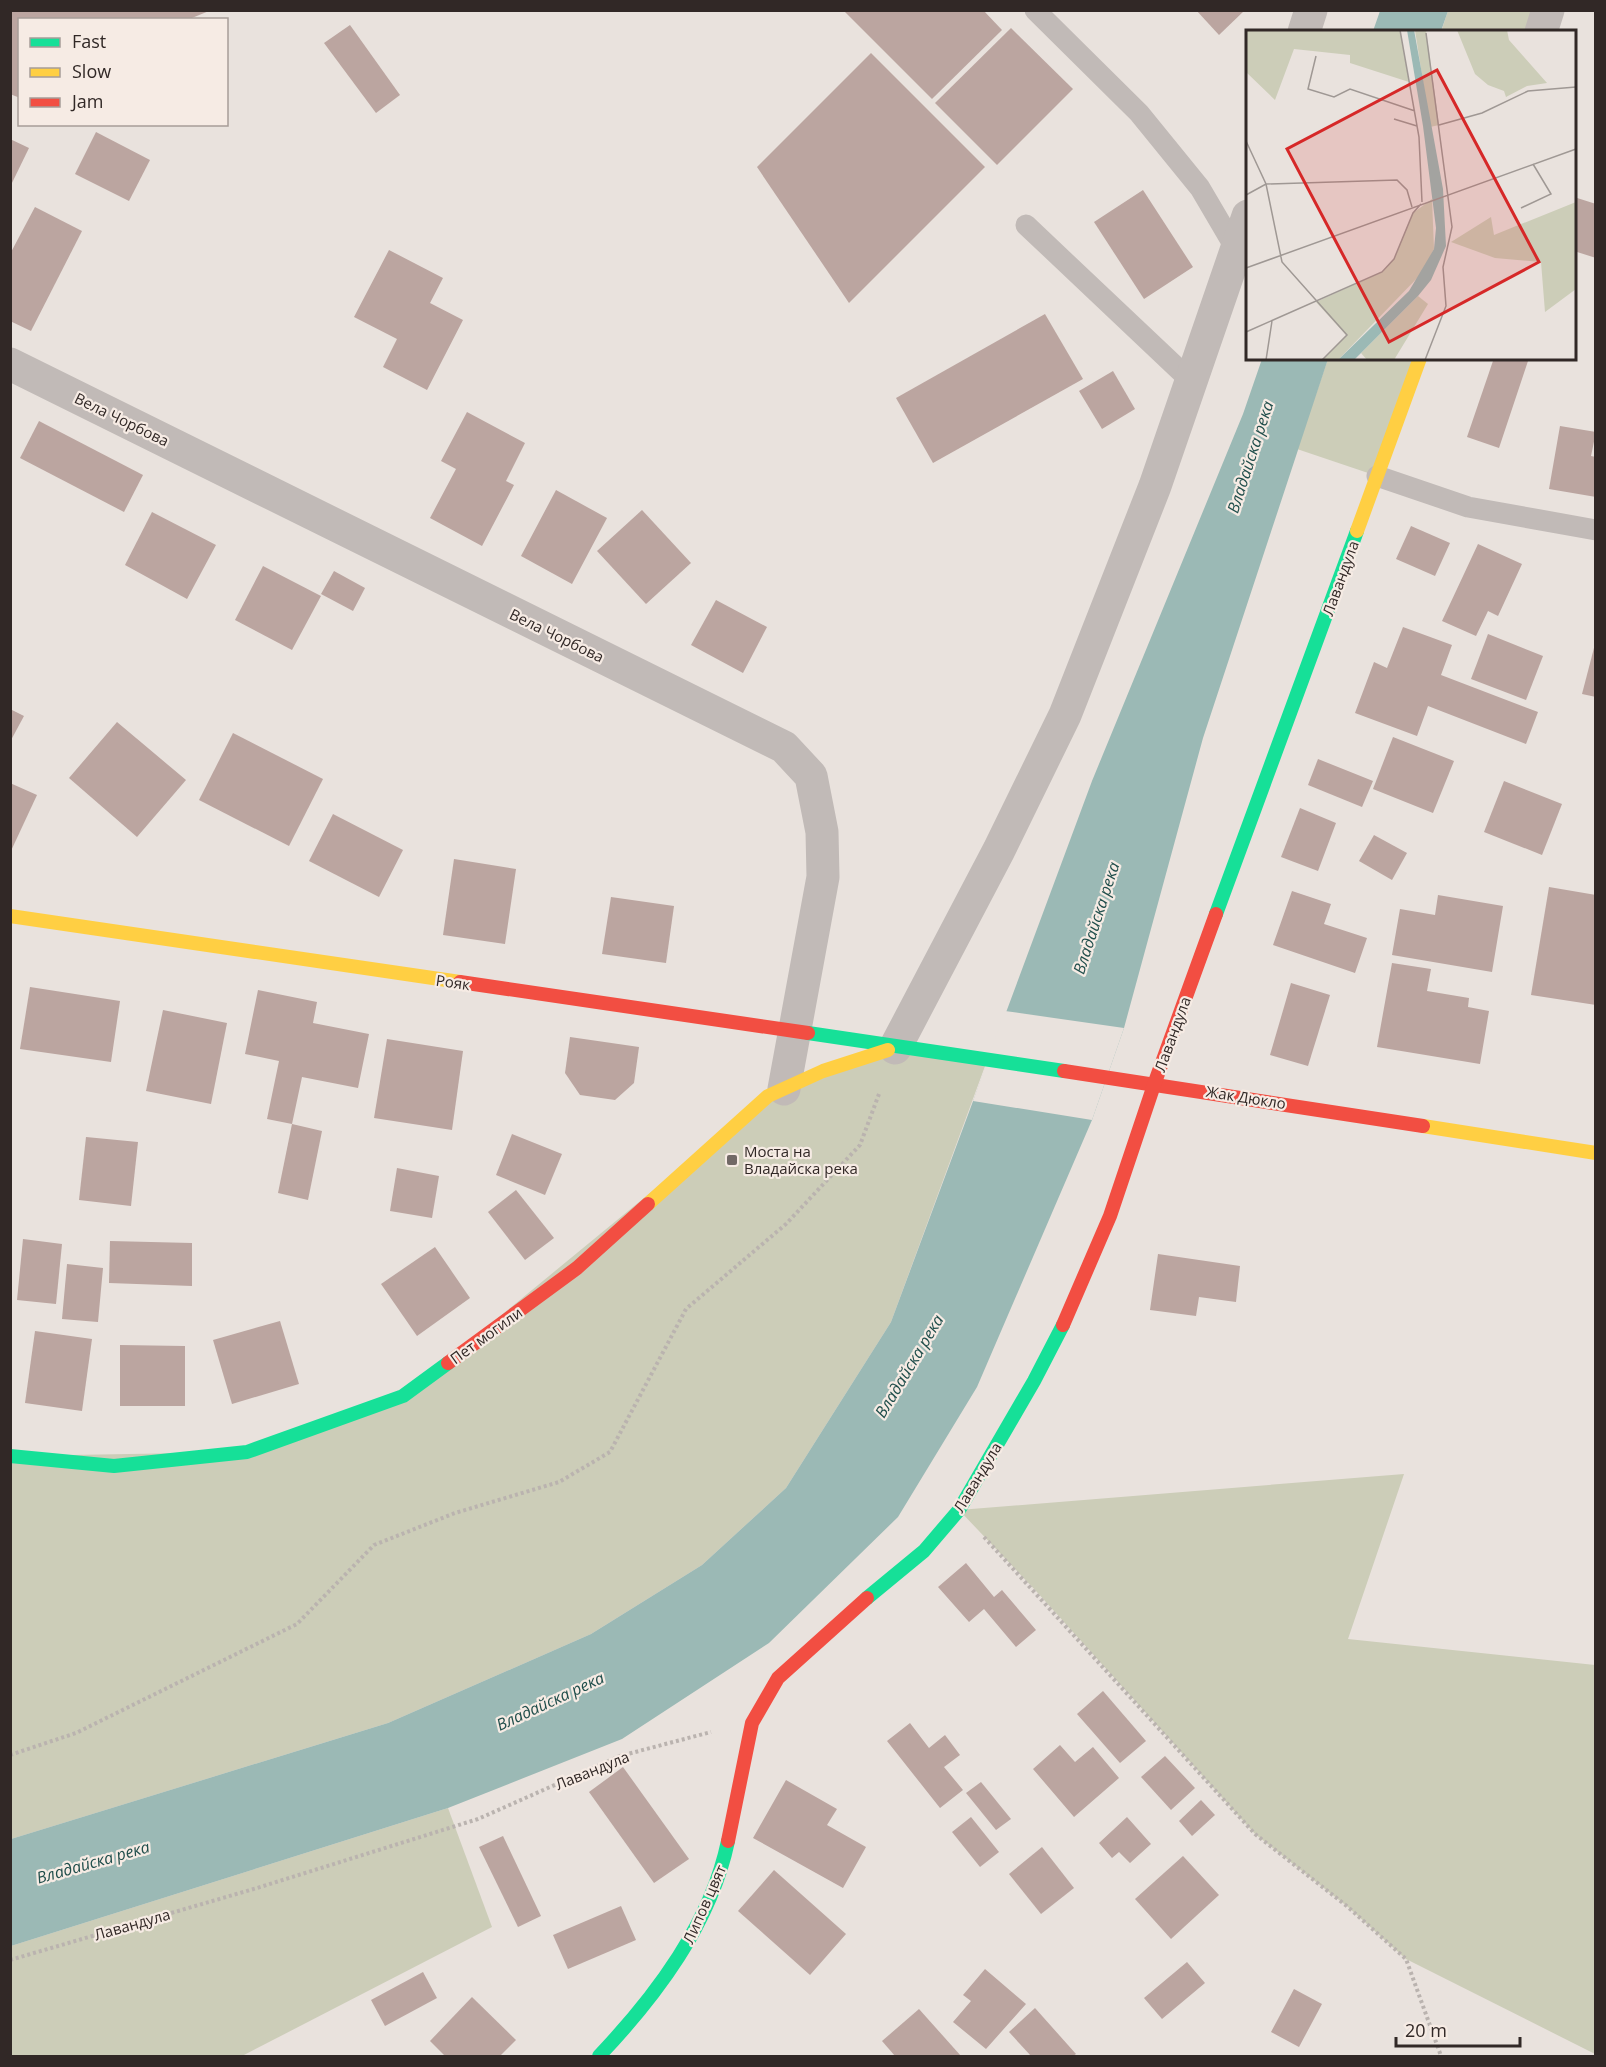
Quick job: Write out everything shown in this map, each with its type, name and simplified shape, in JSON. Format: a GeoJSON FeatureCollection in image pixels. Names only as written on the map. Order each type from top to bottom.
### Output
{"type":"FeatureCollection","features":[{"type":"Feature","properties":{"kind":"street"},"geometry":{"type":"LineString","coordinates":[[1305,30],[1311,10]]}},
{"type":"Feature","properties":{"kind":"street"},"geometry":{"type":"LineString","coordinates":[[1542,30],[1548,10]]}},
{"type":"Feature","properties":{"kind":"street"},"geometry":{"type":"LineString","coordinates":[[895,1048],[999,850],[1065,715],[1126,562],[1192,382],[1246,222]]}},
{"type":"Feature","properties":{"kind":"street","name":"Лавандула"},"geometry":{"type":"LineString","coordinates":[[752,1724],[778,1678],[858,1605],[924,1551],[959,1510],[1034,1381],[1074,1303],[1110,1216],[1155,1082],[1419,360]]}},
{"type":"Feature","properties":{"kind":"street","name":"Вела Чорбова"},"geometry":{"type":"LineString","coordinates":[[10,364],[784,747],[811,776],[822,832],[823,877],[792,1032],[784,1089]]}},
{"type":"Feature","properties":{"kind":"street","name":"Рояк"},"geometry":{"type":"LineString","coordinates":[[10,916],[895,1048]]}},
{"type":"Feature","properties":{"kind":"street","name":"Жак Дюкло"},"geometry":{"type":"LineString","coordinates":[[895,1048],[988,1058],[1107,1077],[1155,1082],[1596,1153]]}},
{"type":"Feature","properties":{"kind":"street","name":"Пет могили"},"geometry":{"type":"LineString","coordinates":[[10,1456],[114,1466],[247,1452],[403,1395],[577,1268],[768,1096],[823,1071],[895,1048]]}},
{"type":"Feature","properties":{"kind":"street","name":"Липов цвят"},"geometry":{"type":"LineString","coordinates":[[599,2056],[632,2022],[686,1946],[723,1866],[752,1724]]}},
{"type":"Feature","properties":{"kind":"lane"},"geometry":{"type":"LineString","coordinates":[[1035,10],[1140,113],[1200,188],[1237,251]]}},
{"type":"Feature","properties":{"kind":"lane"},"geometry":{"type":"LineString","coordinates":[[1026,225],[1192,382]]}},
{"type":"Feature","properties":{"kind":"lane"},"geometry":{"type":"LineString","coordinates":[[1377,476],[1468,507],[1596,530]]}},
{"type":"Feature","properties":{"kind":"path"},"geometry":{"type":"LineString","coordinates":[[10,1755],[76,1732],[297,1624],[374,1545],[455,1513],[559,1482],[610,1452],[686,1309],[786,1224],[860,1145],[895,1048]]}},
{"type":"Feature","properties":{"kind":"path"},"geometry":{"type":"LineString","coordinates":[[959,1510],[1036,1590],[1255,1834],[1348,1907],[1406,1959],[1441,2056]]}},
{"type":"Feature","properties":{"kind":"path","name":"Лавандула"},"geometry":{"type":"LineString","coordinates":[[10,1960],[257,1888],[478,1819],[620,1756],[698,1735],[752,1724]]}},
{"type":"Feature","properties":{"kind":"green space"},"geometry":{"type":"Polygon","coordinates":[[[1448,11],[1548,11],[1541,30],[1442,30],[1448,11]]]}},
{"type":"Feature","properties":{"kind":"green space"},"geometry":{"type":"Polygon","coordinates":[[[1328,360],[1420,360],[1377,476],[1297,449],[1328,360]]]}},
{"type":"Feature","properties":{"kind":"green space"},"geometry":{"type":"Polygon","coordinates":[[[895,1048],[988,1058],[891,1322],[786,1488],[702,1565],[591,1634],[388,1723],[11,1839],[11,1456],[247,1452],[403,1396],[768,1096],[895,1048]]]}},
{"type":"Feature","properties":{"kind":"green space"},"geometry":{"type":"Polygon","coordinates":[[[1404,1474],[1348,1639],[1595,1665],[1595,2054],[1406,1959],[1348,1907],[1255,1834],[1036,1591],[959,1510],[1404,1474]]]}},
{"type":"Feature","properties":{"kind":"green space"},"geometry":{"type":"Polygon","coordinates":[[[448,1808],[492,1927],[242,2056],[11,2056],[11,1946],[448,1808]]]}},
{"type":"Feature","properties":{"kind":"water"},"geometry":{"type":"Polygon","coordinates":[[[1380,10],[1448,11],[1441,30],[1373,30],[1380,10]]]}},
{"type":"Feature","properties":{"kind":"water","name":"Владайска река"},"geometry":{"type":"Polygon","coordinates":[[[1262,360],[1328,360],[1203,738],[1124,1028],[1092,1120],[977,1387],[898,1517],[769,1643],[622,1739],[448,1808],[11,1946],[11,1839],[388,1723],[591,1634],[702,1565],[786,1488],[891,1322],[1092,781],[1243,414],[1262,360]]]}},
{"type":"Feature","properties":{"kind":"pier"},"geometry":{"type":"Polygon","coordinates":[[[1005,1011],[1124,1028],[1092,1120],[973,1101],[1005,1011]]]}},
{"type":"Feature","properties":{"kind":"building"},"geometry":{"type":"Polygon","coordinates":[[[10,10],[209,10],[192,18],[18,18],[18,97],[10,94],[10,10]]]}},
{"type":"Feature","properties":{"kind":"building"},"geometry":{"type":"Polygon","coordinates":[[[843,10],[983,10],[1002,30],[932,99],[843,10]]]}},
{"type":"Feature","properties":{"kind":"building"},"geometry":{"type":"Polygon","coordinates":[[[1196,10],[1245,10],[1219,35],[1196,10]]]}},
{"type":"Feature","properties":{"kind":"building"},"geometry":{"type":"Polygon","coordinates":[[[350,25],[400,95],[376,113],[324,43],[350,25]]]}},
{"type":"Feature","properties":{"kind":"building"},"geometry":{"type":"Polygon","coordinates":[[[1011,28],[1073,89],[997,165],[935,103],[1011,28]]]}},
{"type":"Feature","properties":{"kind":"building"},"geometry":{"type":"Polygon","coordinates":[[[871,53],[985,167],[849,303],[757,167],[871,53]]]}},
{"type":"Feature","properties":{"kind":"building"},"geometry":{"type":"Polygon","coordinates":[[[96,132],[150,160],[129,201],[75,174],[96,132]]]}},
{"type":"Feature","properties":{"kind":"building"},"geometry":{"type":"Polygon","coordinates":[[[10,139],[29,148],[10,187],[10,139]]]}},
{"type":"Feature","properties":{"kind":"building"},"geometry":{"type":"Polygon","coordinates":[[[1143,190],[1193,267],[1144,299],[1094,222],[1143,190]]]}},
{"type":"Feature","properties":{"kind":"building"},"geometry":{"type":"Polygon","coordinates":[[[1576,198],[1596,204],[1596,258],[1576,252],[1576,198]]]}},
{"type":"Feature","properties":{"kind":"building"},"geometry":{"type":"Polygon","coordinates":[[[35,207],[82,231],[31,331],[10,321],[10,254],[35,207]]]}},
{"type":"Feature","properties":{"kind":"building"},"geometry":{"type":"Polygon","coordinates":[[[389,250],[443,278],[430,303],[463,320],[427,390],[383,367],[397,339],[354,317],[389,250]]]}},
{"type":"Feature","properties":{"kind":"building"},"geometry":{"type":"Polygon","coordinates":[[[1045,314],[1083,379],[933,463],[896,398],[1045,314]]]}},
{"type":"Feature","properties":{"kind":"building"},"geometry":{"type":"Polygon","coordinates":[[[1493,360],[1528,360],[1499,448],[1467,437],[1493,360]]]}},
{"type":"Feature","properties":{"kind":"building"},"geometry":{"type":"Polygon","coordinates":[[[1113,371],[1135,409],[1102,429],[1079,391],[1113,371]]]}},
{"type":"Feature","properties":{"kind":"building"},"geometry":{"type":"Polygon","coordinates":[[[467,412],[525,443],[506,481],[514,485],[482,546],[430,518],[456,469],[441,461],[467,412]]]}},
{"type":"Feature","properties":{"kind":"building"},"geometry":{"type":"Polygon","coordinates":[[[39,421],[143,475],[124,512],[20,458],[39,421]]]}},
{"type":"Feature","properties":{"kind":"building"},"geometry":{"type":"Polygon","coordinates":[[[1560,426],[1596,432],[1591,456],[1596,457],[1596,497],[1549,489],[1560,426]]]}},
{"type":"Feature","properties":{"kind":"building"},"geometry":{"type":"Polygon","coordinates":[[[556,490],[607,518],[572,584],[521,556],[556,490]]]}},
{"type":"Feature","properties":{"kind":"building"},"geometry":{"type":"Polygon","coordinates":[[[642,510],[691,563],[646,604],[597,551],[642,510]]]}},
{"type":"Feature","properties":{"kind":"building"},"geometry":{"type":"Polygon","coordinates":[[[152,512],[216,545],[187,599],[125,565],[152,512]]]}},
{"type":"Feature","properties":{"kind":"building"},"geometry":{"type":"Polygon","coordinates":[[[1411,526],[1450,543],[1435,576],[1396,559],[1411,526]]]}},
{"type":"Feature","properties":{"kind":"building"},"geometry":{"type":"Polygon","coordinates":[[[1478,544],[1522,564],[1498,616],[1488,611],[1476,636],[1442,621],[1478,544]]]}},
{"type":"Feature","properties":{"kind":"building"},"geometry":{"type":"Polygon","coordinates":[[[263,566],[321,596],[292,650],[235,620],[263,566]]]}},
{"type":"Feature","properties":{"kind":"building"},"geometry":{"type":"Polygon","coordinates":[[[334,571],[365,588],[353,611],[321,594],[334,571]]]}},
{"type":"Feature","properties":{"kind":"building"},"geometry":{"type":"Polygon","coordinates":[[[716,600],[767,627],[743,673],[691,645],[716,600]]]}},
{"type":"Feature","properties":{"kind":"building"},"geometry":{"type":"Polygon","coordinates":[[[1403,627],[1452,645],[1441,675],[1538,712],[1526,744],[1428,706],[1417,736],[1355,713],[1374,662],[1387,668],[1403,627]]]}},
{"type":"Feature","properties":{"kind":"building"},"geometry":{"type":"Polygon","coordinates":[[[1488,634],[1543,656],[1526,700],[1471,679],[1488,634]]]}},
{"type":"Feature","properties":{"kind":"building"},"geometry":{"type":"Polygon","coordinates":[[[1596,644],[1596,697],[1582,694],[1596,644]]]}},
{"type":"Feature","properties":{"kind":"building"},"geometry":{"type":"Polygon","coordinates":[[[10,709],[24,716],[10,742],[10,709]]]}},
{"type":"Feature","properties":{"kind":"building"},"geometry":{"type":"Polygon","coordinates":[[[117,722],[186,780],[137,837],[69,778],[117,722]]]}},
{"type":"Feature","properties":{"kind":"building"},"geometry":{"type":"Polygon","coordinates":[[[233,733],[323,779],[289,846],[199,800],[233,733]]]}},
{"type":"Feature","properties":{"kind":"building"},"geometry":{"type":"Polygon","coordinates":[[[1393,737],[1454,761],[1433,813],[1373,789],[1393,737]]]}},
{"type":"Feature","properties":{"kind":"building"},"geometry":{"type":"Polygon","coordinates":[[[1318,759],[1373,781],[1362,807],[1308,785],[1318,759]]]}},
{"type":"Feature","properties":{"kind":"building"},"geometry":{"type":"Polygon","coordinates":[[[1504,781],[1562,804],[1542,855],[1484,832],[1504,781]]]}},
{"type":"Feature","properties":{"kind":"building"},"geometry":{"type":"Polygon","coordinates":[[[10,783],[37,795],[10,853],[10,783]]]}},
{"type":"Feature","properties":{"kind":"building"},"geometry":{"type":"Polygon","coordinates":[[[1300,808],[1336,823],[1318,871],[1281,857],[1300,808]]]}},
{"type":"Feature","properties":{"kind":"building"},"geometry":{"type":"Polygon","coordinates":[[[333,814],[403,850],[379,897],[309,861],[333,814]]]}},
{"type":"Feature","properties":{"kind":"building"},"geometry":{"type":"Polygon","coordinates":[[[1374,835],[1407,853],[1392,880],[1359,861],[1374,835]]]}},
{"type":"Feature","properties":{"kind":"building"},"geometry":{"type":"Polygon","coordinates":[[[454,859],[516,869],[505,944],[443,935],[454,859]]]}},
{"type":"Feature","properties":{"kind":"building"},"geometry":{"type":"Polygon","coordinates":[[[1549,887],[1596,895],[1596,1005],[1531,995],[1549,887]]]}},
{"type":"Feature","properties":{"kind":"building"},"geometry":{"type":"Polygon","coordinates":[[[1292,891],[1331,904],[1324,924],[1367,938],[1355,973],[1273,945],[1292,891]]]}},
{"type":"Feature","properties":{"kind":"building"},"geometry":{"type":"Polygon","coordinates":[[[1438,895],[1503,906],[1492,972],[1392,955],[1400,909],[1435,915],[1438,895]]]}},
{"type":"Feature","properties":{"kind":"building"},"geometry":{"type":"Polygon","coordinates":[[[611,897],[674,906],[666,963],[602,954],[611,897]]]}},
{"type":"Feature","properties":{"kind":"building"},"geometry":{"type":"Polygon","coordinates":[[[1392,963],[1431,969],[1427,991],[1469,998],[1468,1007],[1489,1011],[1480,1064],[1377,1047],[1392,963]]]}},
{"type":"Feature","properties":{"kind":"building"},"geometry":{"type":"Polygon","coordinates":[[[1291,983],[1330,995],[1308,1066],[1270,1055],[1291,983]]]}},
{"type":"Feature","properties":{"kind":"building"},"geometry":{"type":"Polygon","coordinates":[[[30,987],[120,1001],[111,1062],[20,1049],[30,987]]]}},
{"type":"Feature","properties":{"kind":"building"},"geometry":{"type":"Polygon","coordinates":[[[258,990],[317,1002],[313,1023],[369,1034],[358,1088],[302,1077],[292,1124],[267,1119],[279,1061],[245,1054],[258,990]]]}},
{"type":"Feature","properties":{"kind":"building"},"geometry":{"type":"Polygon","coordinates":[[[163,1010],[227,1023],[211,1104],[146,1091],[163,1010]]]}},
{"type":"Feature","properties":{"kind":"building"},"geometry":{"type":"Polygon","coordinates":[[[570,1037],[639,1047],[634,1083],[615,1100],[580,1095],[565,1073],[570,1037]]]}},
{"type":"Feature","properties":{"kind":"building"},"geometry":{"type":"Polygon","coordinates":[[[387,1039],[463,1051],[452,1130],[374,1118],[387,1039]]]}},
{"type":"Feature","properties":{"kind":"building"},"geometry":{"type":"Polygon","coordinates":[[[292,1124],[322,1131],[308,1200],[278,1193],[292,1124]]]}},
{"type":"Feature","properties":{"kind":"building"},"geometry":{"type":"Polygon","coordinates":[[[512,1134],[562,1154],[545,1195],[496,1175],[512,1134]]]}},
{"type":"Feature","properties":{"kind":"building"},"geometry":{"type":"Polygon","coordinates":[[[86,1137],[138,1142],[131,1206],[79,1200],[86,1137]]]}},
{"type":"Feature","properties":{"kind":"building"},"geometry":{"type":"Polygon","coordinates":[[[397,1168],[439,1176],[432,1218],[390,1211],[397,1168]]]}},
{"type":"Feature","properties":{"kind":"building"},"geometry":{"type":"Polygon","coordinates":[[[516,1190],[554,1238],[525,1260],[488,1212],[516,1190]]]}},
{"type":"Feature","properties":{"kind":"building"},"geometry":{"type":"Polygon","coordinates":[[[23,1239],[62,1244],[56,1304],[17,1300],[23,1239]]]}},
{"type":"Feature","properties":{"kind":"building"},"geometry":{"type":"Polygon","coordinates":[[[110,1241],[192,1243],[192,1286],[109,1283],[110,1241]]]}},
{"type":"Feature","properties":{"kind":"building"},"geometry":{"type":"Polygon","coordinates":[[[435,1247],[470,1298],[417,1336],[381,1284],[435,1247]]]}},
{"type":"Feature","properties":{"kind":"building"},"geometry":{"type":"Polygon","coordinates":[[[1158,1254],[1240,1266],[1236,1302],[1199,1297],[1196,1316],[1150,1310],[1158,1254]]]}},
{"type":"Feature","properties":{"kind":"building"},"geometry":{"type":"Polygon","coordinates":[[[67,1264],[103,1268],[98,1322],[62,1319],[67,1264]]]}},
{"type":"Feature","properties":{"kind":"building"},"geometry":{"type":"Polygon","coordinates":[[[280,1321],[299,1384],[232,1404],[213,1340],[280,1321]]]}},
{"type":"Feature","properties":{"kind":"building"},"geometry":{"type":"Polygon","coordinates":[[[35,1331],[92,1339],[82,1411],[25,1403],[35,1331]]]}},
{"type":"Feature","properties":{"kind":"building"},"geometry":{"type":"Polygon","coordinates":[[[120,1345],[185,1346],[185,1406],[120,1406],[120,1345]]]}},
{"type":"Feature","properties":{"kind":"building"},"geometry":{"type":"Polygon","coordinates":[[[966,1563],[994,1597],[1002,1590],[1036,1630],[1016,1647],[984,1609],[969,1622],[938,1587],[966,1563]]]}},
{"type":"Feature","properties":{"kind":"building"},"geometry":{"type":"Polygon","coordinates":[[[1103,1691],[1146,1741],[1120,1763],[1077,1714],[1103,1691]]]}},
{"type":"Feature","properties":{"kind":"building"},"geometry":{"type":"Polygon","coordinates":[[[910,1723],[929,1748],[945,1735],[960,1755],[944,1767],[963,1790],[940,1808],[887,1741],[910,1723]]]}},
{"type":"Feature","properties":{"kind":"building"},"geometry":{"type":"Polygon","coordinates":[[[1060,1745],[1075,1762],[1093,1747],[1119,1778],[1074,1817],[1033,1769],[1060,1745]]]}},
{"type":"Feature","properties":{"kind":"building"},"geometry":{"type":"Polygon","coordinates":[[[1165,1756],[1195,1788],[1171,1810],[1141,1777],[1165,1756]]]}},
{"type":"Feature","properties":{"kind":"building"},"geometry":{"type":"Polygon","coordinates":[[[623,1767],[689,1859],[654,1883],[589,1792],[623,1767]]]}},
{"type":"Feature","properties":{"kind":"building"},"geometry":{"type":"Polygon","coordinates":[[[786,1780],[837,1809],[827,1825],[866,1847],[843,1888],[753,1838],[786,1780]]]}},
{"type":"Feature","properties":{"kind":"building"},"geometry":{"type":"Polygon","coordinates":[[[981,1782],[1011,1819],[996,1830],[966,1793],[981,1782]]]}},
{"type":"Feature","properties":{"kind":"building"},"geometry":{"type":"Polygon","coordinates":[[[1201,1800],[1215,1815],[1192,1836],[1179,1821],[1201,1800]]]}},
{"type":"Feature","properties":{"kind":"building"},"geometry":{"type":"Polygon","coordinates":[[[971,1817],[999,1852],[980,1867],[952,1832],[971,1817]]]}},
{"type":"Feature","properties":{"kind":"building"},"geometry":{"type":"Polygon","coordinates":[[[1127,1817],[1151,1844],[1130,1863],[1119,1852],[1112,1858],[1099,1843],[1127,1817]]]}},
{"type":"Feature","properties":{"kind":"building"},"geometry":{"type":"Polygon","coordinates":[[[503,1836],[541,1916],[518,1927],[479,1847],[503,1836]]]}},
{"type":"Feature","properties":{"kind":"building"},"geometry":{"type":"Polygon","coordinates":[[[1042,1847],[1074,1888],[1041,1914],[1009,1874],[1042,1847]]]}},
{"type":"Feature","properties":{"kind":"building"},"geometry":{"type":"Polygon","coordinates":[[[1183,1856],[1219,1895],[1171,1939],[1135,1899],[1183,1856]]]}},
{"type":"Feature","properties":{"kind":"building"},"geometry":{"type":"Polygon","coordinates":[[[774,1870],[846,1934],[810,1975],[738,1911],[774,1870]]]}},
{"type":"Feature","properties":{"kind":"building"},"geometry":{"type":"Polygon","coordinates":[[[621,1906],[636,1940],[568,1969],[553,1935],[621,1906]]]}},
{"type":"Feature","properties":{"kind":"building"},"geometry":{"type":"Polygon","coordinates":[[[1187,1962],[1205,1983],[1162,2019],[1144,1998],[1187,1962]]]}},
{"type":"Feature","properties":{"kind":"building"},"geometry":{"type":"Polygon","coordinates":[[[985,1969],[1026,2004],[986,2049],[953,2022],[971,2001],[963,1995],[985,1969]]]}},
{"type":"Feature","properties":{"kind":"building"},"geometry":{"type":"Polygon","coordinates":[[[423,1972],[437,1998],[385,2026],[371,2000],[423,1972]]]}},
{"type":"Feature","properties":{"kind":"building"},"geometry":{"type":"Polygon","coordinates":[[[1294,1989],[1322,2004],[1299,2047],[1271,2032],[1294,1989]]]}},
{"type":"Feature","properties":{"kind":"building"},"geometry":{"type":"Polygon","coordinates":[[[472,1997],[516,2040],[500,2056],[445,2056],[430,2041],[472,1997]]]}},
{"type":"Feature","properties":{"kind":"building"},"geometry":{"type":"Polygon","coordinates":[[[1035,2008],[1076,2054],[1073,2056],[1031,2056],[1009,2032],[1035,2008]]]}},
{"type":"Feature","properties":{"kind":"building"},"geometry":{"type":"Polygon","coordinates":[[[919,2009],[961,2056],[895,2056],[882,2041],[919,2009]]]}},
{"type":"Feature","properties":{"kind":"traffic: fast"},"geometry":{"type":"LineString","coordinates":[[1216,914],[1357,531]]}},
{"type":"Feature","properties":{"kind":"traffic: fast"},"geometry":{"type":"LineString","coordinates":[[808,1033],[1064,1071]]}},
{"type":"Feature","properties":{"kind":"traffic: fast"},"geometry":{"type":"LineString","coordinates":[[867,1598],[924,1551],[959,1510],[1034,1381],[1063,1325]]}},
{"type":"Feature","properties":{"kind":"traffic: fast"},"geometry":{"type":"LineString","coordinates":[[10,1456],[114,1466],[247,1452],[403,1396],[448,1363]]}},
{"type":"Feature","properties":{"kind":"traffic: fast"},"geometry":{"type":"LineString","coordinates":[[599,2056],[641,2009],[695,1929],[709,1901],[728,1841]]}},
{"type":"Feature","properties":{"kind":"traffic: slow"},"geometry":{"type":"LineString","coordinates":[[1357,531],[1419,360]]}},
{"type":"Feature","properties":{"kind":"traffic: slow"},"geometry":{"type":"LineString","coordinates":[[10,916],[460,982]]}},
{"type":"Feature","properties":{"kind":"traffic: slow"},"geometry":{"type":"LineString","coordinates":[[648,1204],[768,1096],[823,1071],[888,1050]]}},
{"type":"Feature","properties":{"kind":"traffic: slow"},"geometry":{"type":"LineString","coordinates":[[1423,1126],[1596,1153]]}},
{"type":"Feature","properties":{"kind":"traffic: jam"},"geometry":{"type":"LineString","coordinates":[[1063,1325],[1110,1216],[1155,1082],[1216,914]]}},
{"type":"Feature","properties":{"kind":"traffic: jam"},"geometry":{"type":"LineString","coordinates":[[460,982],[808,1033]]}},
{"type":"Feature","properties":{"kind":"traffic: jam"},"geometry":{"type":"LineString","coordinates":[[1064,1071],[1423,1126]]}},
{"type":"Feature","properties":{"kind":"traffic: jam"},"geometry":{"type":"LineString","coordinates":[[448,1363],[577,1268],[648,1204]]}},
{"type":"Feature","properties":{"kind":"traffic: jam"},"geometry":{"type":"LineString","coordinates":[[728,1841],[752,1723],[778,1678],[867,1598]]}},
{"type":"Feature","properties":{"kind":"place","name":"Моста на Владайска река"},"geometry":{"type":"Point","coordinates":[732,1160]}}]}
